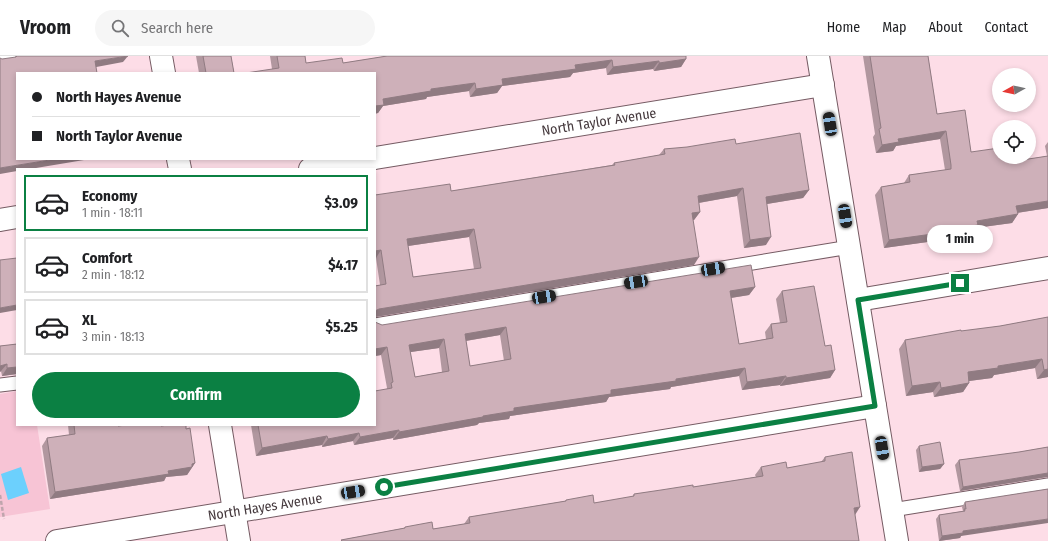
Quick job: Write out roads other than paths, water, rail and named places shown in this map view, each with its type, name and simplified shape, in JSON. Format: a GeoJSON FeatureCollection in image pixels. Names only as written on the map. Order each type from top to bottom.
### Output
{"type":"FeatureCollection","features":[{"type":"Feature","properties":{"kind":"street"},"geometry":{"type":"LineString","coordinates":[[162,56],[164,72]]}},
{"type":"Feature","properties":{"kind":"street"},"geometry":{"type":"LineString","coordinates":[[818,56],[897,541]]}},
{"type":"Feature","properties":{"kind":"street","name":"North Taylor Avenue"},"geometry":{"type":"LineString","coordinates":[[376,158],[823,85]]}},
{"type":"Feature","properties":{"kind":"street"},"geometry":{"type":"LineString","coordinates":[[316,168],[365,160]]}},
{"type":"Feature","properties":{"kind":"street"},"geometry":{"type":"LineString","coordinates":[[0,220],[16,217]]}},
{"type":"Feature","properties":{"kind":"street"},"geometry":{"type":"LineString","coordinates":[[858,300],[1048,268]]}},
{"type":"Feature","properties":{"kind":"street","name":"North Hayes Avenue"},"geometry":{"type":"LineString","coordinates":[[57,541],[875,406]]}},
{"type":"Feature","properties":{"kind":"street"},"geometry":{"type":"LineString","coordinates":[[220,426],[239,541]]}},
{"type":"Feature","properties":{"kind":"lane"},"geometry":{"type":"LineString","coordinates":[[0,58],[10,56]]}},
{"type":"Feature","properties":{"kind":"lane"},"geometry":{"type":"LineString","coordinates":[[376,325],[850,247]]}},
{"type":"Feature","properties":{"kind":"lane"},"geometry":{"type":"LineString","coordinates":[[0,385],[16,383]]}},
{"type":"Feature","properties":{"kind":"lane"},"geometry":{"type":"LineString","coordinates":[[892,510],[1048,485]]}},
{"type":"Feature","properties":{"kind":"water"},"geometry":{"type":"Polygon","coordinates":[[[21,467],[29,493],[8,500],[1,474],[21,467]]]}}]}
